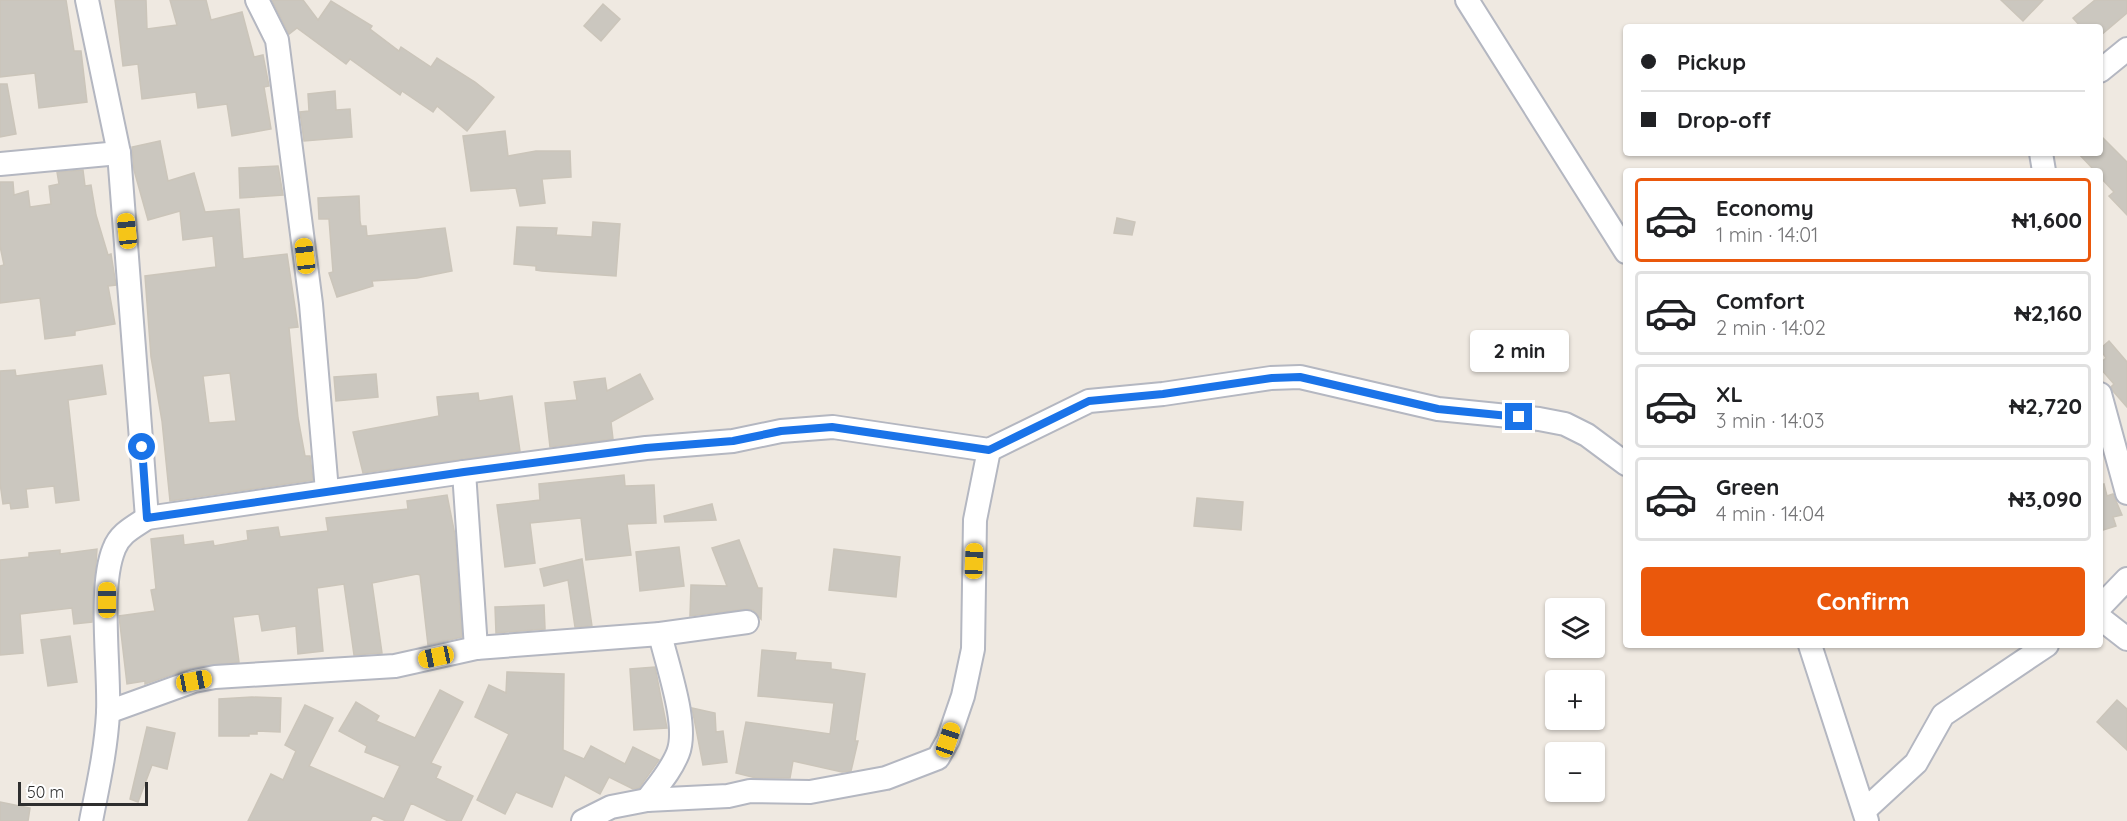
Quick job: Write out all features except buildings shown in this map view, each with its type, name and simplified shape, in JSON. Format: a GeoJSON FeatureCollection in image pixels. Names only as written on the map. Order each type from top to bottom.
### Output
{"type":"FeatureCollection","features":[{"type":"Feature","properties":{"kind":"street"},"geometry":{"type":"LineString","coordinates":[[87,0],[120,153],[147,518]]}},
{"type":"Feature","properties":{"kind":"street"},"geometry":{"type":"LineString","coordinates":[[256,0],[278,40],[311,303],[327,491]]}},
{"type":"Feature","properties":{"kind":"street"},"geometry":{"type":"LineString","coordinates":[[1467,0],[1623,247]]}},
{"type":"Feature","properties":{"kind":"street"},"geometry":{"type":"LineString","coordinates":[[2103,69],[2127,49]]}},
{"type":"Feature","properties":{"kind":"street"},"geometry":{"type":"LineString","coordinates":[[0,164],[120,153]]}},
{"type":"Feature","properties":{"kind":"street"},"geometry":{"type":"LineString","coordinates":[[91,821],[105,754],[108,712],[107,578],[114,548],[123,534],[147,518],[646,448],[733,441],[781,431],[832,427],[989,450],[1089,401],[1163,394],[1272,378],[1300,377],[1438,409],[1539,419],[1565,424],[1587,435],[1623,462]]}},
{"type":"Feature","properties":{"kind":"street"},"geometry":{"type":"LineString","coordinates":[[2103,405],[2127,493]]}},
{"type":"Feature","properties":{"kind":"street"},"geometry":{"type":"LineString","coordinates":[[583,821],[611,807],[647,800],[728,796],[758,791],[810,792],[886,778],[938,758],[948,740],[963,696],[973,649],[975,520],[989,450]]}},
{"type":"Feature","properties":{"kind":"street"},"geometry":{"type":"LineString","coordinates":[[464,472],[476,648]]}},
{"type":"Feature","properties":{"kind":"street"},"geometry":{"type":"LineString","coordinates":[[2103,604],[2127,579]]}},
{"type":"Feature","properties":{"kind":"street"},"geometry":{"type":"LineString","coordinates":[[2103,620],[2127,639]]}},
{"type":"Feature","properties":{"kind":"street"},"geometry":{"type":"LineString","coordinates":[[108,712],[194,681],[215,677],[395,666],[476,648],[660,634],[747,622]]}},
{"type":"Feature","properties":{"kind":"street"},"geometry":{"type":"LineString","coordinates":[[647,800],[670,769],[678,752],[682,732],[660,634]]}},
{"type":"Feature","properties":{"kind":"street"},"geometry":{"type":"LineString","coordinates":[[1811,648],[1866,816],[1916,763],[1943,715],[2043,648]]}},
{"type":"Feature","properties":{"kind":"route"},"geometry":{"type":"LineString","coordinates":[[142,447],[147,518],[646,448],[733,441],[781,431],[832,427],[989,450],[1089,401],[1163,394],[1272,378],[1300,377],[1438,409],[1519,417]]}}]}
